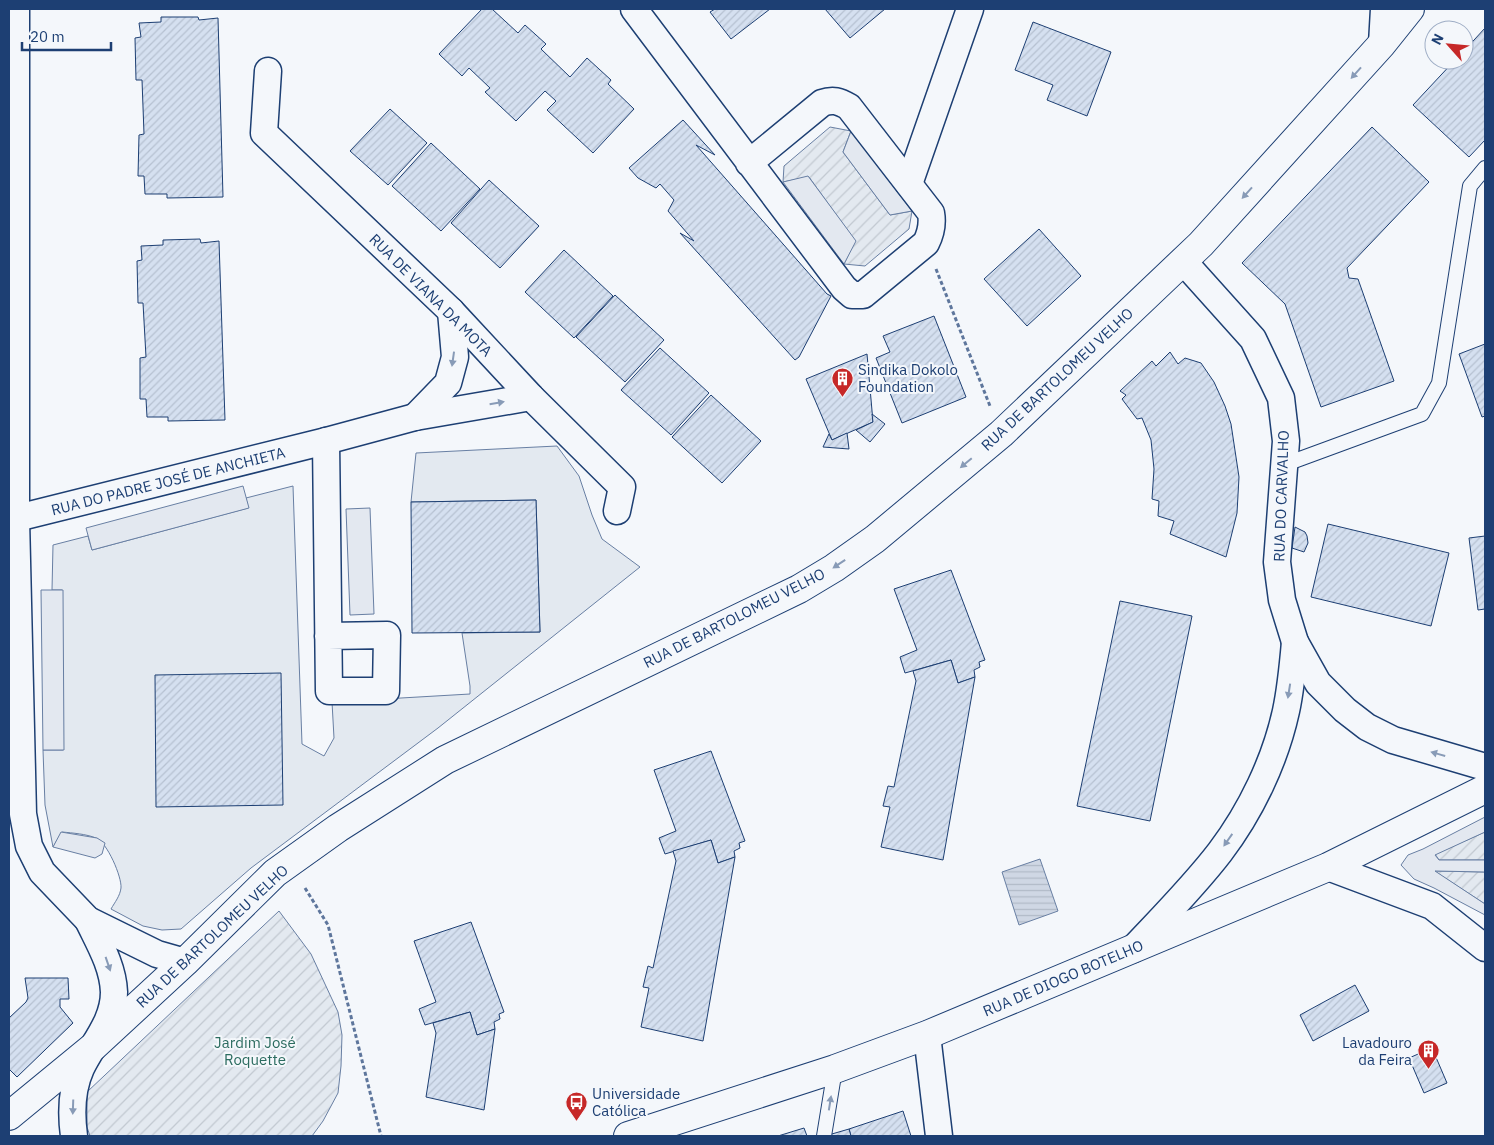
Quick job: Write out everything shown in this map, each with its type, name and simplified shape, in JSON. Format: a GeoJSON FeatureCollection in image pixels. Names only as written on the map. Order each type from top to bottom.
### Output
{"type":"FeatureCollection","features":[{"type":"Feature","properties":{"kind":"street"},"geometry":{"type":"LineString","coordinates":[[16,9],[12,519],[23,814],[29,846],[42,872],[88,920],[110,966],[114,992],[109,1017],[104,1030],[81,1068],[74,1088],[72,1122],[74,1136]]}},
{"type":"Feature","properties":{"kind":"street"},"geometry":{"type":"LineString","coordinates":[[634,9],[749,163],[844,288],[852,295],[863,295],[926,243],[930,234],[931,212],[849,107],[841,102],[832,100],[822,103],[749,163]]}},
{"type":"Feature","properties":{"kind":"street"},"geometry":{"type":"LineString","coordinates":[[909,184],[970,9]]}},
{"type":"Feature","properties":{"kind":"street"},"geometry":{"type":"LineString","coordinates":[[1382,44],[1384,9]]}},
{"type":"Feature","properties":{"kind":"street","name":"RUA DE BARTOLOMEU VELHO"},"geometry":{"type":"LineString","coordinates":[[9,1116],[94,1047],[276,873],[346,823],[445,760],[799,589],[875,539],[1001,434],[1201,244],[1382,44],[1410,9]]}},
{"type":"Feature","properties":{"kind":"street","name":"RUA DE VIANA DA MOTA"},"geometry":{"type":"LineString","coordinates":[[268,71],[264,133],[451,311],[531,397],[622,487],[617,511]]}},
{"type":"Feature","properties":{"kind":"street","name":"RUA DO CARVALHO"},"geometry":{"type":"LineString","coordinates":[[1183,261],[1253,339],[1281,398],[1286,441],[1286,464],[1279,520],[1278,562],[1282,600],[1295,642],[1318,683],[1345,710],[1367,727],[1392,740],[1485,767]]}},
{"type":"Feature","properties":{"kind":"street"},"geometry":{"type":"LineString","coordinates":[[415,417],[448,383],[455,357],[451,311]]}},
{"type":"Feature","properties":{"kind":"street","name":"RUA DO PADRE JOSÉ DE ANCHIETA"},"geometry":{"type":"LineString","coordinates":[[12,519],[415,417],[531,397]]}},
{"type":"Feature","properties":{"kind":"street"},"geometry":{"type":"LineString","coordinates":[[326,441],[328,636]]}},
{"type":"Feature","properties":{"kind":"street","name":"RUA DO CARVALHO"},"geometry":{"type":"LineString","coordinates":[[1133,949],[1185,894],[1220,853],[1249,806],[1276,746],[1286,710],[1295,642]]}},
{"type":"Feature","properties":{"kind":"street","name":"RUA DE DIOGO BOTELHO"},"geometry":{"type":"LineString","coordinates":[[628,1136],[664,1132],[927,1035],[1328,867],[1485,789]]}},
{"type":"Feature","properties":{"kind":"street"},"geometry":{"type":"LineString","coordinates":[[1328,867],[1432,906],[1485,948]]}},
{"type":"Feature","properties":{"kind":"street"},"geometry":{"type":"LineString","coordinates":[[88,920],[156,954],[184,962]]}},
{"type":"Feature","properties":{"kind":"street"},"geometry":{"type":"LineString","coordinates":[[927,1035],[939,1136]]}},
{"type":"Feature","properties":{"kind":"lane"},"geometry":{"type":"LineString","coordinates":[[1286,464],[1422,414],[1439,383],[1470,186],[1485,168]]}},
{"type":"Feature","properties":{"kind":"lane"},"geometry":{"type":"LineString","coordinates":[[824,1136],[835,1069]]}},
{"type":"Feature","properties":{"kind":"path"},"geometry":{"type":"LineString","coordinates":[[926,243],[1001,434]]}},
{"type":"Feature","properties":{"kind":"path"},"geometry":{"type":"LineString","coordinates":[[289,863],[328,925],[381,1136]]}},
{"type":"Feature","properties":{"kind":"green space"},"geometry":{"type":"Polygon","coordinates":[[[830,127],[851,131],[843,152],[890,215],[912,211],[909,229],[865,266],[844,264],[855,241],[809,177],[783,182],[784,166],[830,127]]]}},
{"type":"Feature","properties":{"kind":"green space"},"geometry":{"type":"Polygon","coordinates":[[[557,446],[579,476],[602,539],[640,567],[438,728],[251,868],[181,929],[162,930],[143,926],[111,909],[120,894],[121,883],[109,853],[105,846],[96,838],[62,832],[53,847],[45,805],[43,750],[63,750],[62,590],[52,590],[53,545],[88,536],[92,550],[248,508],[246,498],[293,486],[302,744],[324,756],[334,738],[332,702],[470,694],[462,633],[540,632],[536,500],[411,502],[416,453],[557,446]]]}},
{"type":"Feature","properties":{"kind":"green space"},"geometry":{"type":"Polygon","coordinates":[[[1485,832],[1485,860],[1439,860],[1435,854],[1485,832]]]}},
{"type":"Feature","properties":{"kind":"green space"},"geometry":{"type":"Polygon","coordinates":[[[1434,871],[1485,872],[1485,904],[1434,871]]]}},
{"type":"Feature","properties":{"kind":"green space","name":"Jardim José Roquette"},"geometry":{"type":"Polygon","coordinates":[[[279,911],[311,954],[338,1012],[342,1035],[338,1093],[323,1121],[312,1136],[90,1136],[87,1127],[87,1092],[279,911]]]}},
{"type":"Feature","properties":{"kind":"shaded area"},"geometry":{"type":"Polygon","coordinates":[[[851,131],[912,211],[890,215],[843,152],[851,131]]]}},
{"type":"Feature","properties":{"kind":"shaded area"},"geometry":{"type":"Polygon","coordinates":[[[808,176],[856,241],[844,264],[783,182],[808,176]]]}},
{"type":"Feature","properties":{"kind":"shaded area"},"geometry":{"type":"Polygon","coordinates":[[[243,486],[249,508],[92,550],[86,528],[243,486]]]}},
{"type":"Feature","properties":{"kind":"shaded area"},"geometry":{"type":"Polygon","coordinates":[[[370,508],[374,614],[350,615],[346,509],[370,508]]]}},
{"type":"Feature","properties":{"kind":"shaded area"},"geometry":{"type":"Polygon","coordinates":[[[41,590],[63,590],[64,750],[43,750],[41,590]]]}},
{"type":"Feature","properties":{"kind":"shaded area"},"geometry":{"type":"Polygon","coordinates":[[[1485,817],[1485,832],[1435,855],[1439,860],[1485,860],[1485,872],[1435,871],[1485,904],[1485,915],[1414,879],[1401,865],[1408,855],[1485,817]]]}},
{"type":"Feature","properties":{"kind":"shaded area"},"geometry":{"type":"Polygon","coordinates":[[[61,832],[97,838],[105,843],[102,854],[95,858],[53,847],[61,832]]]}},
{"type":"Feature","properties":{"kind":"shaded area"},"geometry":{"type":"Polygon","coordinates":[[[1040,859],[1058,911],[1019,925],[1002,872],[1040,859]]]}},
{"type":"Feature","properties":{"kind":"building"},"geometry":{"type":"Polygon","coordinates":[[[482,9],[492,9],[518,33],[525,25],[546,44],[541,49],[570,77],[587,58],[611,80],[608,84],[634,109],[593,153],[547,110],[556,101],[545,91],[516,121],[485,92],[490,88],[469,68],[462,76],[439,54],[482,9]]]}},
{"type":"Feature","properties":{"kind":"building"},"geometry":{"type":"Polygon","coordinates":[[[715,9],[770,9],[731,39],[710,12],[715,9]]]}},
{"type":"Feature","properties":{"kind":"building"},"geometry":{"type":"Polygon","coordinates":[[[825,9],[885,9],[850,38],[825,9]]]}},
{"type":"Feature","properties":{"kind":"building"},"geometry":{"type":"Polygon","coordinates":[[[161,17],[198,17],[199,20],[218,18],[223,197],[167,198],[167,194],[145,194],[144,176],[138,176],[139,135],[144,134],[142,80],[136,80],[135,38],[141,37],[139,23],[161,22],[161,17]]]}},
{"type":"Feature","properties":{"kind":"building"},"geometry":{"type":"Polygon","coordinates":[[[1033,22],[1111,52],[1087,116],[1047,100],[1053,85],[1015,70],[1033,22]]]}},
{"type":"Feature","properties":{"kind":"building"},"geometry":{"type":"Polygon","coordinates":[[[1485,28],[1485,140],[1469,157],[1413,105],[1446,70],[1474,70],[1474,40],[1485,28]]]}},
{"type":"Feature","properties":{"kind":"building"},"geometry":{"type":"Polygon","coordinates":[[[390,109],[427,143],[388,185],[350,151],[390,109]]]}},
{"type":"Feature","properties":{"kind":"building"},"geometry":{"type":"Polygon","coordinates":[[[683,120],[715,155],[696,145],[827,294],[831,296],[799,357],[795,360],[680,233],[694,241],[668,211],[674,200],[660,184],[656,188],[638,178],[629,168],[683,120]]]}},
{"type":"Feature","properties":{"kind":"building"},"geometry":{"type":"Polygon","coordinates":[[[1372,127],[1429,182],[1347,268],[1349,278],[1358,279],[1394,381],[1321,407],[1285,304],[1242,263],[1372,127]]]}},
{"type":"Feature","properties":{"kind":"building"},"geometry":{"type":"Polygon","coordinates":[[[431,143],[480,189],[441,231],[392,186],[431,143]]]}},
{"type":"Feature","properties":{"kind":"building"},"geometry":{"type":"Polygon","coordinates":[[[489,180],[539,226],[500,268],[451,223],[489,180]]]}},
{"type":"Feature","properties":{"kind":"building"},"geometry":{"type":"Polygon","coordinates":[[[1039,229],[1081,276],[1027,326],[984,279],[1039,229]]]}},
{"type":"Feature","properties":{"kind":"building"},"geometry":{"type":"Polygon","coordinates":[[[200,239],[201,243],[219,241],[225,420],[168,421],[168,417],[147,417],[146,399],[140,399],[140,358],[146,357],[143,303],[138,303],[137,261],[142,260],[141,246],[163,245],[163,240],[200,239]]]}},
{"type":"Feature","properties":{"kind":"building"},"geometry":{"type":"Polygon","coordinates":[[[564,250],[613,296],[574,338],[525,292],[564,250]]]}},
{"type":"Feature","properties":{"kind":"building"},"geometry":{"type":"Polygon","coordinates":[[[615,295],[664,340],[625,382],[576,337],[615,295]]]}},
{"type":"Feature","properties":{"kind":"building"},"geometry":{"type":"Polygon","coordinates":[[[934,316],[966,397],[902,423],[876,358],[890,352],[883,336],[934,316]]]}},
{"type":"Feature","properties":{"kind":"building"},"geometry":{"type":"Polygon","coordinates":[[[1485,344],[1485,416],[1482,417],[1459,354],[1485,344]]]}},
{"type":"Feature","properties":{"kind":"building"},"geometry":{"type":"Polygon","coordinates":[[[660,348],[709,393],[671,435],[621,390],[660,348]]]}},
{"type":"Feature","properties":{"kind":"building"},"geometry":{"type":"Polygon","coordinates":[[[1170,352],[1178,364],[1185,358],[1201,363],[1214,382],[1231,424],[1239,477],[1237,513],[1226,557],[1170,534],[1174,521],[1158,516],[1159,501],[1152,499],[1154,469],[1151,440],[1142,418],[1137,419],[1122,399],[1126,395],[1120,391],[1152,361],[1156,366],[1170,352]]]}},
{"type":"Feature","properties":{"kind":"building","name":"Sindika Dokolo Foundation"},"geometry":{"type":"Polygon","coordinates":[[[867,354],[873,422],[832,440],[806,379],[867,354]]]}},
{"type":"Feature","properties":{"kind":"building"},"geometry":{"type":"Polygon","coordinates":[[[711,395],[761,441],[722,483],[672,437],[711,395]]]}},
{"type":"Feature","properties":{"kind":"building"},"geometry":{"type":"Polygon","coordinates":[[[872,414],[885,424],[870,442],[856,430],[873,422],[872,414]]]}},
{"type":"Feature","properties":{"kind":"building"},"geometry":{"type":"Polygon","coordinates":[[[847,433],[849,449],[823,447],[829,434],[832,440],[847,433]]]}},
{"type":"Feature","properties":{"kind":"building"},"geometry":{"type":"Polygon","coordinates":[[[536,500],[540,632],[412,633],[411,502],[536,500]]]}},
{"type":"Feature","properties":{"kind":"building"},"geometry":{"type":"Polygon","coordinates":[[[1328,524],[1449,553],[1431,626],[1311,597],[1328,524]]]}},
{"type":"Feature","properties":{"kind":"building"},"geometry":{"type":"Polygon","coordinates":[[[1295,527],[1305,532],[1307,536],[1308,543],[1304,552],[1292,548],[1295,527]]]}},
{"type":"Feature","properties":{"kind":"building"},"geometry":{"type":"Polygon","coordinates":[[[1485,536],[1485,609],[1478,610],[1469,538],[1485,536]]]}},
{"type":"Feature","properties":{"kind":"building"},"geometry":{"type":"Polygon","coordinates":[[[951,570],[985,660],[979,662],[980,667],[974,670],[975,677],[958,683],[951,660],[905,673],[900,657],[917,650],[894,589],[951,570]]]}},
{"type":"Feature","properties":{"kind":"building"},"geometry":{"type":"Polygon","coordinates":[[[1120,601],[1192,616],[1150,821],[1077,806],[1120,601]]]}},
{"type":"Feature","properties":{"kind":"building"},"geometry":{"type":"Polygon","coordinates":[[[951,660],[958,683],[975,677],[943,860],[881,847],[890,807],[883,806],[888,786],[894,787],[916,681],[913,671],[951,660]]]}},
{"type":"Feature","properties":{"kind":"building"},"geometry":{"type":"Polygon","coordinates":[[[281,673],[283,805],[156,807],[155,675],[281,673]]]}},
{"type":"Feature","properties":{"kind":"building"},"geometry":{"type":"Polygon","coordinates":[[[711,751],[745,841],[739,843],[740,848],[734,851],[735,857],[718,863],[711,840],[665,854],[659,838],[676,831],[654,770],[711,751]]]}},
{"type":"Feature","properties":{"kind":"building"},"geometry":{"type":"Polygon","coordinates":[[[711,840],[718,863],[735,857],[703,1041],[641,1027],[649,988],[643,987],[648,966],[653,968],[676,861],[673,851],[711,840]]]}},
{"type":"Feature","properties":{"kind":"building"},"geometry":{"type":"Polygon","coordinates":[[[471,922],[504,1012],[499,1014],[500,1019],[494,1022],[495,1029],[477,1035],[470,1012],[425,1025],[419,1009],[436,1002],[414,941],[471,922]]]}},
{"type":"Feature","properties":{"kind":"building"},"geometry":{"type":"Polygon","coordinates":[[[25,978],[68,978],[69,999],[60,999],[60,1007],[73,1023],[17,1077],[9,1069],[9,1018],[28,998],[25,978]]]}},
{"type":"Feature","properties":{"kind":"building"},"geometry":{"type":"Polygon","coordinates":[[[1355,985],[1369,1011],[1313,1041],[1300,1015],[1355,985]]]}},
{"type":"Feature","properties":{"kind":"building"},"geometry":{"type":"Polygon","coordinates":[[[470,1012],[477,1035],[495,1029],[484,1110],[426,1097],[436,1033],[433,1023],[470,1012]]]}},
{"type":"Feature","properties":{"kind":"building","name":"Lavadouro da Feira"},"geometry":{"type":"Polygon","coordinates":[[[1432,1048],[1447,1083],[1424,1093],[1409,1058],[1432,1048]]]}},
{"type":"Feature","properties":{"kind":"building"},"geometry":{"type":"Polygon","coordinates":[[[903,1111],[911,1136],[851,1136],[849,1129],[903,1111]]]}},
{"type":"Feature","properties":{"kind":"building"},"geometry":{"type":"Polygon","coordinates":[[[804,1128],[807,1136],[778,1136],[804,1128]]]}},
{"type":"Feature","properties":{"kind":"building"},"geometry":{"type":"Polygon","coordinates":[[[849,1129],[851,1136],[825,1136],[849,1129]]]}},
{"type":"Feature","properties":{"kind":"place","name":"Sindika Dokolo Foundation"},"geometry":{"type":"Point","coordinates":[842,397]}},
{"type":"Feature","properties":{"kind":"place","name":"Lavadouro da Feira"},"geometry":{"type":"Point","coordinates":[1428,1070]}},
{"type":"Feature","properties":{"kind":"place","name":"Universidade Católica"},"geometry":{"type":"Point","coordinates":[576,1121]}}]}
